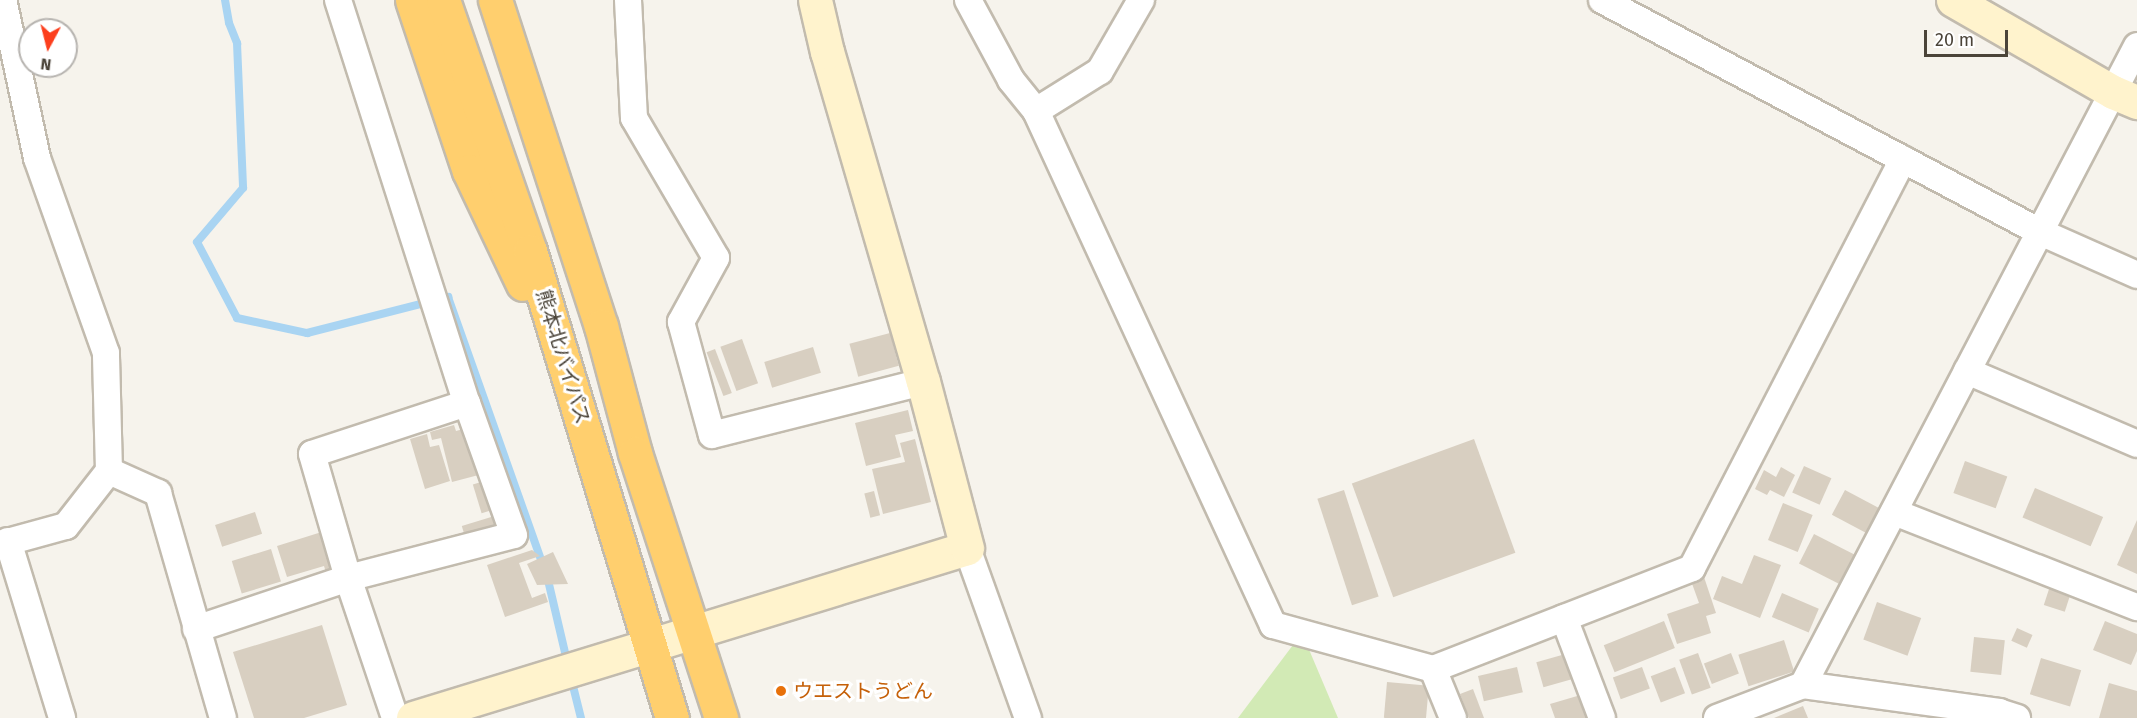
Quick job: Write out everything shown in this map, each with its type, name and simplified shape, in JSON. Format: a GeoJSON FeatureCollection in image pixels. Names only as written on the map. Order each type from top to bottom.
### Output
{"type":"FeatureCollection","features":[{"type":"Feature","properties":{"kind":"highway"},"geometry":{"type":"LineString","coordinates":[[412,0],[469,171],[567,375]]}},
{"type":"Feature","properties":{"kind":"highway","name":"熊本北バイパス"},"geometry":{"type":"LineString","coordinates":[[443,0],[530,251],[672,718]]}},
{"type":"Feature","properties":{"kind":"highway"},"geometry":{"type":"LineString","coordinates":[[495,0],[601,326],[635,453],[721,718]]}},
{"type":"Feature","properties":{"kind":"street"},"geometry":{"type":"LineString","coordinates":[[3,0],[37,158],[106,353],[109,471],[66,526],[4,542],[62,718]]}},
{"type":"Feature","properties":{"kind":"street"},"geometry":{"type":"LineString","coordinates":[[196,629],[348,578],[514,535],[467,403],[338,0]]}},
{"type":"Feature","properties":{"kind":"street"},"geometry":{"type":"LineString","coordinates":[[628,0],[634,118],[716,258],[681,322],[712,435],[923,382]]}},
{"type":"Feature","properties":{"kind":"street"},"geometry":{"type":"LineString","coordinates":[[815,0],[826,51],[923,382],[967,548],[1028,718]]}},
{"type":"Feature","properties":{"kind":"street"},"geometry":{"type":"LineString","coordinates":[[968,0],[1011,80],[1036,111],[1273,625],[1433,669],[1692,568],[1903,159]]}},
{"type":"Feature","properties":{"kind":"street"},"geometry":{"type":"LineString","coordinates":[[1036,111],[1100,71],[1141,0]]}},
{"type":"Feature","properties":{"kind":"street"},"geometry":{"type":"LineString","coordinates":[[1602,0],[2040,232],[2137,275]]}},
{"type":"Feature","properties":{"kind":"street"},"geometry":{"type":"LineString","coordinates":[[1953,0],[2125,97]]}},
{"type":"Feature","properties":{"kind":"street"},"geometry":{"type":"LineString","coordinates":[[1803,685],[2040,232],[2125,97],[2137,46]]}},
{"type":"Feature","properties":{"kind":"street"},"geometry":{"type":"LineString","coordinates":[[1967,371],[2137,444]]}},
{"type":"Feature","properties":{"kind":"street"},"geometry":{"type":"LineString","coordinates":[[395,718],[348,578],[312,454],[467,403]]}},
{"type":"Feature","properties":{"kind":"street"},"geometry":{"type":"LineString","coordinates":[[109,471],[158,493],[223,718]]}},
{"type":"Feature","properties":{"kind":"street"},"geometry":{"type":"LineString","coordinates":[[1894,512],[2137,607]]}},
{"type":"Feature","properties":{"kind":"street"},"geometry":{"type":"LineString","coordinates":[[413,718],[967,548]]}},
{"type":"Feature","properties":{"kind":"street"},"geometry":{"type":"LineString","coordinates":[[1564,618],[1602,718]]}},
{"type":"Feature","properties":{"kind":"street"},"geometry":{"type":"LineString","coordinates":[[1433,669],[1453,718]]}},
{"type":"Feature","properties":{"kind":"street"},"geometry":{"type":"LineString","coordinates":[[1717,718],[1803,685],[2000,712],[2017,718]]}},
{"type":"Feature","properties":{"kind":"green space"},"geometry":{"type":"Polygon","coordinates":[[[1302,633],[1338,718],[1238,718],[1302,633]]]}},
{"type":"Feature","properties":{"kind":"building"},"geometry":{"type":"Polygon","coordinates":[[[890,333],[899,366],[858,377],[849,344],[890,333]]]}},
{"type":"Feature","properties":{"kind":"building"},"geometry":{"type":"Polygon","coordinates":[[[742,339],[758,383],[736,391],[720,347],[742,339]]]}},
{"type":"Feature","properties":{"kind":"building"},"geometry":{"type":"Polygon","coordinates":[[[813,347],[821,373],[772,388],[764,362],[813,347]]]}},
{"type":"Feature","properties":{"kind":"building"},"geometry":{"type":"Polygon","coordinates":[[[715,349],[732,393],[723,396],[707,352],[715,349]]]}},
{"type":"Feature","properties":{"kind":"building"},"geometry":{"type":"Polygon","coordinates":[[[908,410],[913,431],[895,435],[901,457],[866,466],[855,423],[908,410]]]}},
{"type":"Feature","properties":{"kind":"building"},"geometry":{"type":"Polygon","coordinates":[[[454,425],[456,431],[478,425],[490,472],[452,482],[441,438],[432,440],[430,432],[454,425]]]}},
{"type":"Feature","properties":{"kind":"building"},"geometry":{"type":"Polygon","coordinates":[[[427,434],[430,447],[439,445],[450,481],[425,489],[410,439],[427,434]]]}},
{"type":"Feature","properties":{"kind":"building"},"geometry":{"type":"Polygon","coordinates":[[[915,439],[931,502],[883,514],[872,469],[905,462],[900,443],[915,439]]]}},
{"type":"Feature","properties":{"kind":"building"},"geometry":{"type":"Polygon","coordinates":[[[1474,439],[1515,553],[1393,597],[1352,483],[1474,439]]]}},
{"type":"Feature","properties":{"kind":"building"},"geometry":{"type":"Polygon","coordinates":[[[1965,461],[2007,476],[1996,508],[1953,493],[1965,461]]]}},
{"type":"Feature","properties":{"kind":"building"},"geometry":{"type":"Polygon","coordinates":[[[1804,466],[1831,478],[1820,505],[1792,492],[1804,466]]]}},
{"type":"Feature","properties":{"kind":"building"},"geometry":{"type":"Polygon","coordinates":[[[1781,467],[1795,475],[1784,497],[1770,490],[1767,495],[1755,489],[1764,470],[1776,477],[1781,467]]]}},
{"type":"Feature","properties":{"kind":"building"},"geometry":{"type":"Polygon","coordinates":[[[491,479],[500,508],[482,513],[473,485],[491,479]]]}},
{"type":"Feature","properties":{"kind":"building"},"geometry":{"type":"Polygon","coordinates":[[[2035,488],[2103,517],[2091,546],[2022,517],[2035,488]]]}},
{"type":"Feature","properties":{"kind":"building"},"geometry":{"type":"Polygon","coordinates":[[[1344,490],[1379,597],[1352,605],[1317,499],[1344,490]]]}},
{"type":"Feature","properties":{"kind":"building"},"geometry":{"type":"Polygon","coordinates":[[[1845,490],[1880,509],[1867,534],[1832,515],[1845,490]]]}},
{"type":"Feature","properties":{"kind":"building"},"geometry":{"type":"Polygon","coordinates":[[[874,491],[880,515],[870,518],[864,493],[874,491]]]}},
{"type":"Feature","properties":{"kind":"building"},"geometry":{"type":"Polygon","coordinates":[[[1783,503],[1813,515],[1798,552],[1768,540],[1783,503]]]}},
{"type":"Feature","properties":{"kind":"building"},"geometry":{"type":"Polygon","coordinates":[[[255,512],[262,534],[222,547],[215,525],[255,512]]]}},
{"type":"Feature","properties":{"kind":"building"},"geometry":{"type":"Polygon","coordinates":[[[501,514],[504,524],[465,536],[462,526],[501,514]]]}},
{"type":"Feature","properties":{"kind":"building"},"geometry":{"type":"Polygon","coordinates":[[[2137,520],[2137,574],[2117,565],[2137,520]]]}},
{"type":"Feature","properties":{"kind":"building"},"geometry":{"type":"Polygon","coordinates":[[[328,530],[341,572],[327,576],[324,566],[287,577],[277,546],[328,530]]]}},
{"type":"Feature","properties":{"kind":"building"},"geometry":{"type":"Polygon","coordinates":[[[1814,534],[1857,556],[1842,585],[1799,563],[1814,534]]]}},
{"type":"Feature","properties":{"kind":"building"},"geometry":{"type":"Polygon","coordinates":[[[271,549],[281,582],[242,594],[232,561],[271,549]]]}},
{"type":"Feature","properties":{"kind":"building"},"geometry":{"type":"Polygon","coordinates":[[[532,550],[540,556],[519,563],[532,598],[545,593],[548,602],[505,617],[487,565],[532,550]]]}},
{"type":"Feature","properties":{"kind":"building"},"geometry":{"type":"Polygon","coordinates":[[[553,552],[568,584],[537,585],[527,564],[553,552]]]}},
{"type":"Feature","properties":{"kind":"building"},"geometry":{"type":"Polygon","coordinates":[[[1754,555],[1781,565],[1760,618],[1713,599],[1722,576],[1742,584],[1754,555]]]}},
{"type":"Feature","properties":{"kind":"building"},"geometry":{"type":"Polygon","coordinates":[[[1703,574],[1716,613],[1706,616],[1711,633],[1677,644],[1667,614],[1699,603],[1690,578],[1703,574]]]}},
{"type":"Feature","properties":{"kind":"building"},"geometry":{"type":"Polygon","coordinates":[[[2050,586],[2071,593],[2065,612],[2044,605],[2050,586]]]}},
{"type":"Feature","properties":{"kind":"building"},"geometry":{"type":"Polygon","coordinates":[[[1782,593],[1819,609],[1809,633],[1772,617],[1782,593]]]}},
{"type":"Feature","properties":{"kind":"building"},"geometry":{"type":"Polygon","coordinates":[[[1877,602],[1921,618],[1907,656],[1863,640],[1877,602]]]}},
{"type":"Feature","properties":{"kind":"building"},"geometry":{"type":"Polygon","coordinates":[[[1664,621],[1675,648],[1615,672],[1604,645],[1664,621]]]}},
{"type":"Feature","properties":{"kind":"building"},"geometry":{"type":"Polygon","coordinates":[[[2105,621],[2137,634],[2137,651],[2131,665],[2093,650],[2105,621]]]}},
{"type":"Feature","properties":{"kind":"building"},"geometry":{"type":"Polygon","coordinates":[[[322,625],[347,705],[304,718],[254,718],[233,652],[322,625]]]}},
{"type":"Feature","properties":{"kind":"building"},"geometry":{"type":"Polygon","coordinates":[[[2017,628],[2033,635],[2027,648],[2011,641],[2017,628]]]}},
{"type":"Feature","properties":{"kind":"building"},"geometry":{"type":"Polygon","coordinates":[[[1974,637],[2005,640],[2001,675],[1970,672],[1974,637]]]}},
{"type":"Feature","properties":{"kind":"building"},"geometry":{"type":"Polygon","coordinates":[[[1784,640],[1794,671],[1749,686],[1738,655],[1784,640]]]}},
{"type":"Feature","properties":{"kind":"building"},"geometry":{"type":"Polygon","coordinates":[[[1569,653],[1576,678],[1543,687],[1536,662],[1569,653]]]}},
{"type":"Feature","properties":{"kind":"building"},"geometry":{"type":"Polygon","coordinates":[[[1698,653],[1711,688],[1692,695],[1679,660],[1698,653]]]}},
{"type":"Feature","properties":{"kind":"building"},"geometry":{"type":"Polygon","coordinates":[[[1731,653],[1739,674],[1712,684],[1704,663],[1731,653]]]}},
{"type":"Feature","properties":{"kind":"building"},"geometry":{"type":"Polygon","coordinates":[[[2041,658],[2081,670],[2070,707],[2030,694],[2041,658]]]}},
{"type":"Feature","properties":{"kind":"building"},"geometry":{"type":"Polygon","coordinates":[[[1517,667],[1523,692],[1484,701],[1478,676],[1517,667]]]}},
{"type":"Feature","properties":{"kind":"building"},"geometry":{"type":"Polygon","coordinates":[[[1642,667],[1650,689],[1621,699],[1613,678],[1642,667]]]}},
{"type":"Feature","properties":{"kind":"building"},"geometry":{"type":"Polygon","coordinates":[[[1675,667],[1685,693],[1661,702],[1651,676],[1675,667]]]}},
{"type":"Feature","properties":{"kind":"building"},"geometry":{"type":"Polygon","coordinates":[[[1387,682],[1429,686],[1426,718],[1384,718],[1387,682]]]}},
{"type":"Feature","properties":{"kind":"building"},"geometry":{"type":"Polygon","coordinates":[[[2109,683],[2137,691],[2137,718],[2099,718],[2109,683]]]}},
{"type":"Feature","properties":{"kind":"building"},"geometry":{"type":"Polygon","coordinates":[[[1473,689],[1484,718],[1469,718],[1460,694],[1473,689]]]}},
{"type":"Feature","properties":{"kind":"building"},"geometry":{"type":"Polygon","coordinates":[[[1584,694],[1591,718],[1555,718],[1550,704],[1584,694]]]}},
{"type":"Feature","properties":{"kind":"building"},"geometry":{"type":"Polygon","coordinates":[[[1803,706],[1808,718],[1774,718],[1803,706]]]}},
{"type":"Feature","properties":{"kind":"waterway"},"geometry":{"type":"LineString","coordinates":[[225,0],[229,23],[237,43],[243,188],[197,242],[237,318],[307,333],[448,297],[548,580],[568,665]]}},
{"type":"Feature","properties":{"kind":"waterway"},"geometry":{"type":"LineString","coordinates":[[571,678],[581,718]]}},
{"type":"Feature","properties":{"kind":"place","name":"ウエストうどん"},"geometry":{"type":"Point","coordinates":[781,691]}}]}
